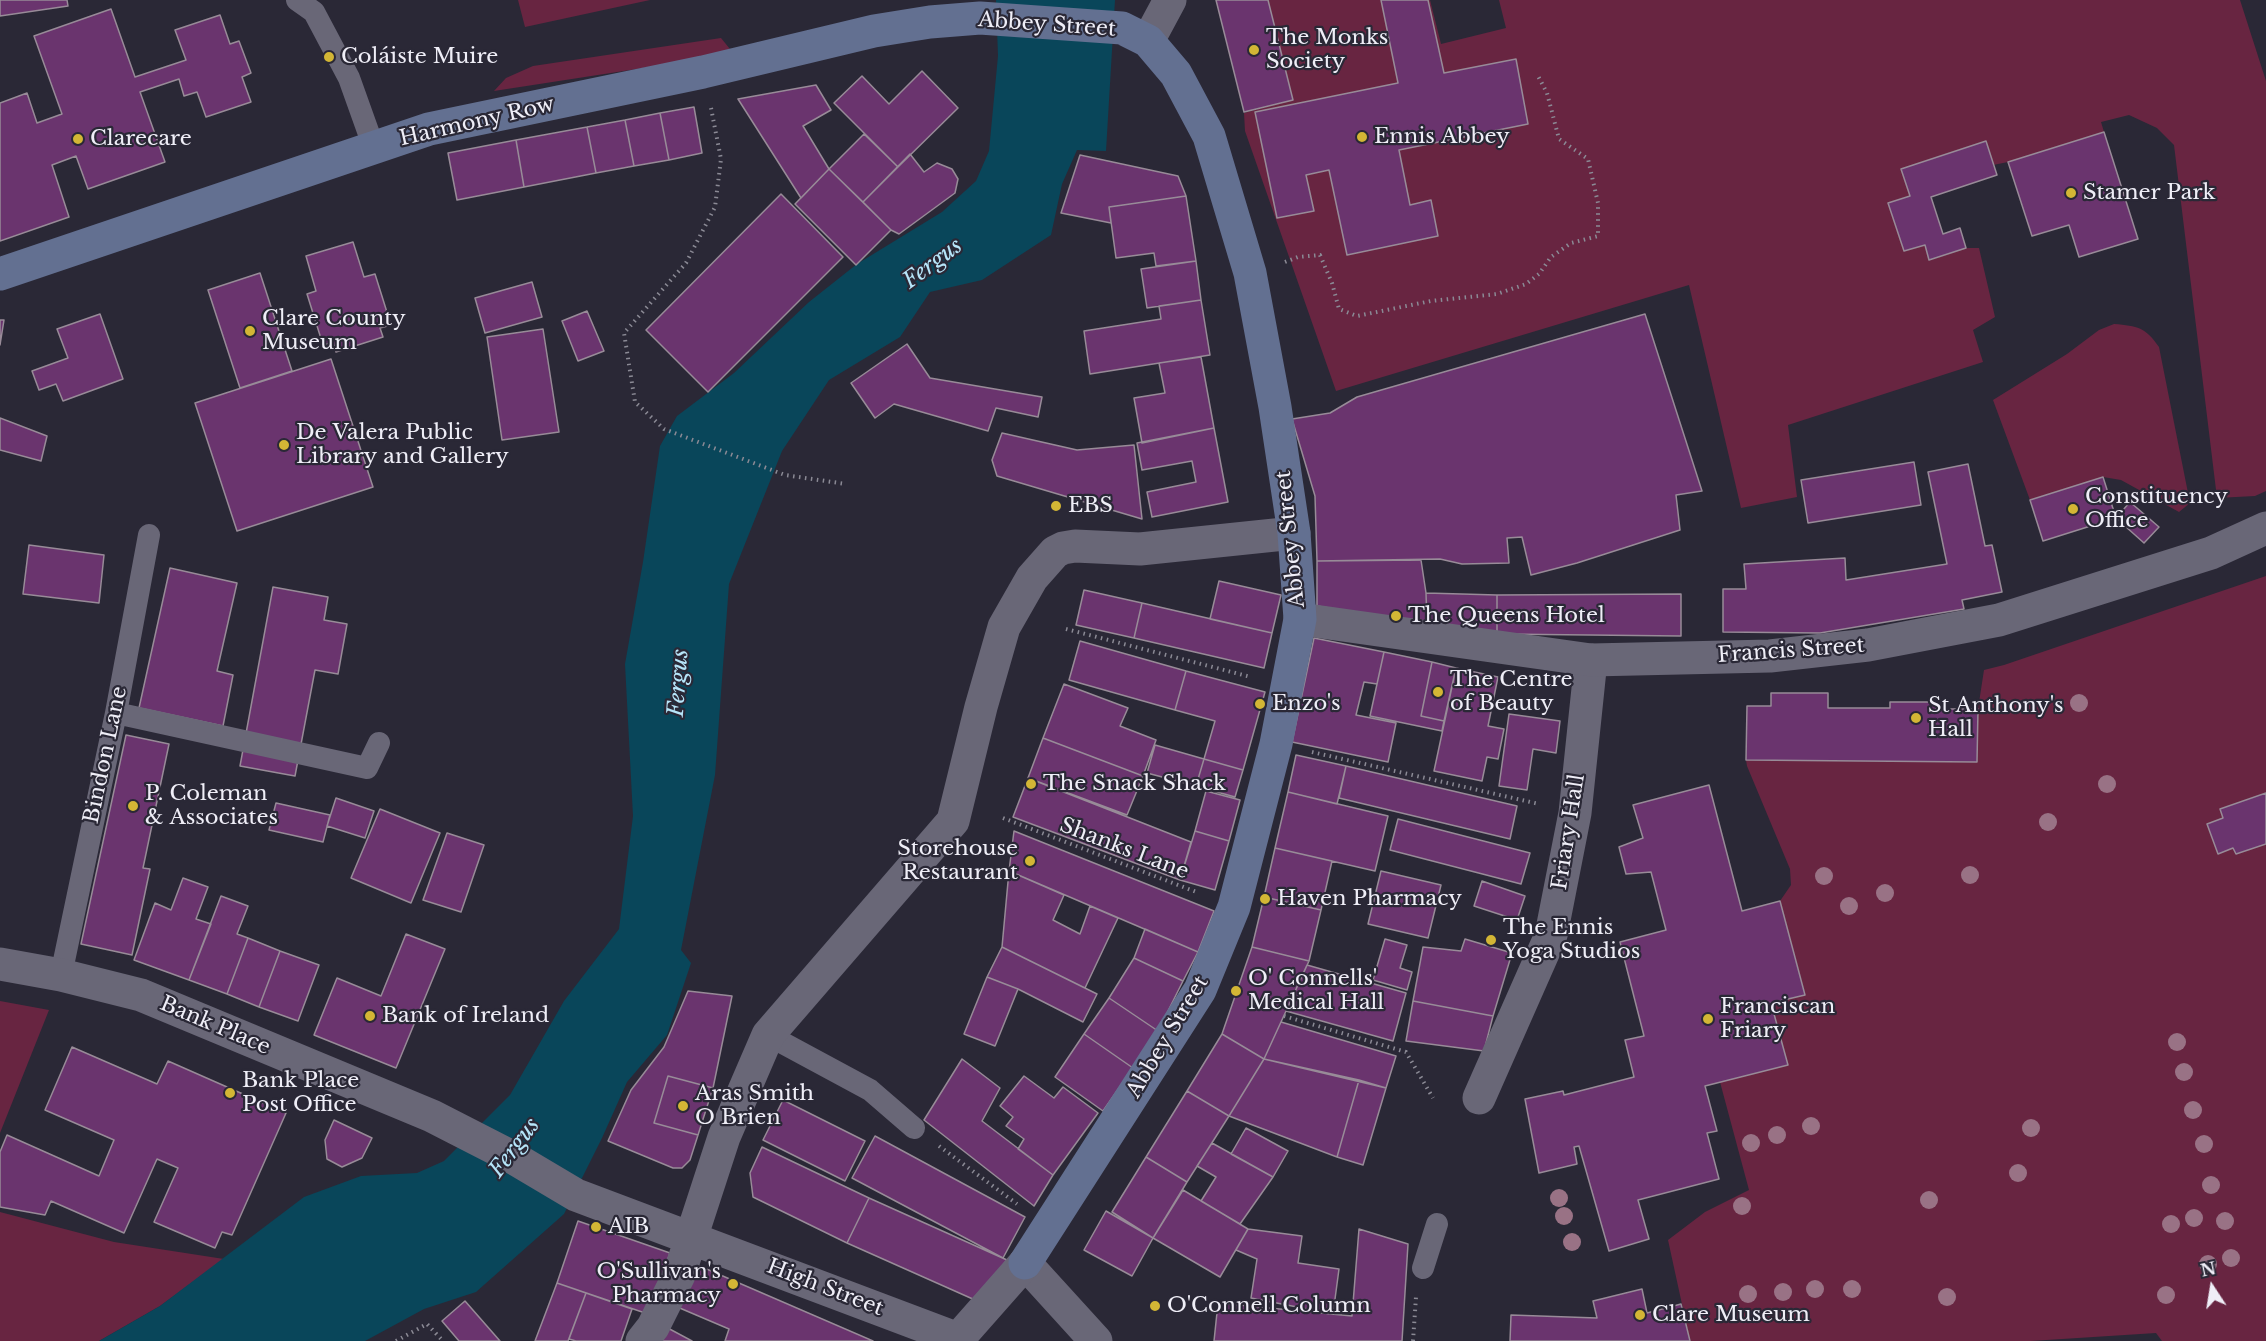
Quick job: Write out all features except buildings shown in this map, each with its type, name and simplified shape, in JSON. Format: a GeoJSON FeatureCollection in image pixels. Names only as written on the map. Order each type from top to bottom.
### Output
{"type":"FeatureCollection","features":[{"type":"Feature","properties":{"kind":"main road","name":"Harmony Row"},"geometry":{"type":"LineString","coordinates":[[0,274],[429,129],[703,72],[874,31],[933,11]]}},
{"type":"Feature","properties":{"kind":"main road","name":"Abbey Street"},"geometry":{"type":"LineString","coordinates":[[933,11],[1135,35],[1176,74],[1209,136],[1250,273],[1275,407],[1294,532],[1300,619],[1276,744],[1234,907],[1200,990],[1025,1263]]}},
{"type":"Feature","properties":{"kind":"street"},"geometry":{"type":"LineString","coordinates":[[1135,35],[1170,0]]}},
{"type":"Feature","properties":{"kind":"street","name":"Francis Street"},"geometry":{"type":"LineString","coordinates":[[1300,619],[1591,660],[1770,656],[1868,645],[1999,620],[2211,553],[2266,528]]}},
{"type":"Feature","properties":{"kind":"street"},"geometry":{"type":"LineString","coordinates":[[642,1341],[653,1327],[679,1275],[693,1238],[724,1137],[768,1035],[953,822],[981,707],[1004,627],[1032,579],[1055,552],[1075,546],[1140,549],[1294,532]]}},
{"type":"Feature","properties":{"kind":"street","name":"Friary Hall"},"geometry":{"type":"LineString","coordinates":[[1479,1098],[1551,935],[1575,813],[1591,660]]}},
{"type":"Feature","properties":{"kind":"street","name":"Bank Place"},"geometry":{"type":"LineString","coordinates":[[0,964],[61,975],[141,995],[432,1116],[512,1157],[576,1195],[693,1238]]}},
{"type":"Feature","properties":{"kind":"street","name":"High Street"},"geometry":{"type":"LineString","coordinates":[[693,1238],[958,1340],[1025,1263]]}},
{"type":"Feature","properties":{"kind":"street"},"geometry":{"type":"LineString","coordinates":[[1025,1263],[1096,1341]]}},
{"type":"Feature","properties":{"kind":"lane"},"geometry":{"type":"LineString","coordinates":[[297,0],[314,12],[349,78],[374,148]]}},
{"type":"Feature","properties":{"kind":"lane","name":"Bindon Lane"},"geometry":{"type":"LineString","coordinates":[[61,975],[116,713],[149,536]]}},
{"type":"Feature","properties":{"kind":"lane"},"geometry":{"type":"LineString","coordinates":[[116,713],[367,768],[379,743]]}},
{"type":"Feature","properties":{"kind":"lane"},"geometry":{"type":"LineString","coordinates":[[768,1035],[870,1090],[914,1128]]}},
{"type":"Feature","properties":{"kind":"lane"},"geometry":{"type":"LineString","coordinates":[[1423,1268],[1437,1224]]}},
{"type":"Feature","properties":{"kind":"path"},"geometry":{"type":"LineString","coordinates":[[703,72],[721,159],[715,207],[686,263],[624,333],[635,402],[664,429],[785,475],[846,484]]}},
{"type":"Feature","properties":{"kind":"path"},"geometry":{"type":"LineString","coordinates":[[1250,273],[1298,257],[1320,255],[1340,309],[1357,316],[1431,302],[1497,294],[1526,284],[1539,274],[1551,257],[1571,243],[1598,236],[1598,202],[1588,159],[1559,139],[1547,93],[1538,76]]}},
{"type":"Feature","properties":{"kind":"path"},"geometry":{"type":"LineString","coordinates":[[1066,628],[1287,686]]}},
{"type":"Feature","properties":{"kind":"path"},"geometry":{"type":"LineString","coordinates":[[1276,744],[1575,813]]}},
{"type":"Feature","properties":{"kind":"path","name":"Shanks Lane"},"geometry":{"type":"LineString","coordinates":[[1003,818],[1234,907]]}},
{"type":"Feature","properties":{"kind":"path"},"geometry":{"type":"LineString","coordinates":[[1284,1016],[1406,1052],[1433,1098]]}},
{"type":"Feature","properties":{"kind":"path"},"geometry":{"type":"LineString","coordinates":[[914,1128],[1049,1227]]}},
{"type":"Feature","properties":{"kind":"path"},"geometry":{"type":"LineString","coordinates":[[1413,1341],[1416,1289],[1423,1268]]}},
{"type":"Feature","properties":{"kind":"path"},"geometry":{"type":"LineString","coordinates":[[396,1341],[427,1324],[443,1341]]}},
{"type":"Feature","properties":{"kind":"shaded area"},"geometry":{"type":"Polygon","coordinates":[[[518,0],[650,0],[525,27],[518,0]]]}},
{"type":"Feature","properties":{"kind":"shaded area"},"geometry":{"type":"Polygon","coordinates":[[[1268,0],[1430,0],[1441,44],[1506,28],[1499,0],[2240,0],[2266,81],[2266,491],[2255,496],[2217,498],[2174,145],[2157,128],[2129,115],[2101,122],[2104,132],[2008,162],[1993,165],[1986,141],[1901,169],[1910,196],[1888,203],[1904,251],[1925,245],[1930,260],[1966,248],[1979,248],[1995,317],[1973,330],[1983,362],[1788,425],[1797,497],[1741,508],[1689,285],[1336,391],[1245,131],[1244,113],[1292,100],[1268,0]]]}},
{"type":"Feature","properties":{"kind":"shaded area"},"geometry":{"type":"Polygon","coordinates":[[[721,38],[734,54],[494,91],[506,78],[533,66],[721,38]]]}},
{"type":"Feature","properties":{"kind":"shaded area"},"geometry":{"type":"Polygon","coordinates":[[[2114,324],[2145,331],[2159,347],[2190,503],[2179,512],[2121,480],[2103,477],[2030,500],[1993,400],[2067,354],[2099,330],[2114,324]]]}},
{"type":"Feature","properties":{"kind":"shaded area"},"geometry":{"type":"Polygon","coordinates":[[[2266,576],[2266,793],[2220,809],[2223,818],[2207,824],[2233,848],[2236,854],[2266,844],[2266,1341],[2162,1341],[2156,1333],[2031,1341],[1690,1341],[1668,1240],[1705,1212],[1749,1190],[1720,1082],[1787,1065],[1771,1003],[1805,994],[1780,901],[1791,885],[1790,869],[1746,760],[1977,762],[1978,709],[1984,670],[2266,576]]]}},
{"type":"Feature","properties":{"kind":"shaded area"},"geometry":{"type":"Polygon","coordinates":[[[0,1001],[49,1010],[0,1133],[0,1001]]]}},
{"type":"Feature","properties":{"kind":"shaded area"},"geometry":{"type":"Polygon","coordinates":[[[0,1212],[114,1242],[224,1259],[160,1306],[99,1341],[0,1341],[0,1212]]]}},
{"type":"Feature","properties":{"kind":"water","name":"Fergus"},"geometry":{"type":"Polygon","coordinates":[[[996,0],[1115,0],[1106,151],[1077,150],[1062,184],[1051,235],[982,280],[930,292],[900,337],[829,380],[782,451],[729,584],[715,775],[681,950],[691,963],[667,1035],[627,1082],[564,1214],[476,1292],[424,1309],[365,1341],[99,1341],[160,1306],[304,1197],[361,1176],[417,1173],[444,1161],[510,1095],[564,1001],[619,929],[633,816],[625,664],[660,446],[677,416],[734,373],[809,302],[857,264],[942,212],[976,181],[989,151],[998,56],[996,0]]]}},
{"type":"Feature","properties":{"kind":"place","name":"The Monks Society"},"geometry":{"type":"Point","coordinates":[1254,50]}},
{"type":"Feature","properties":{"kind":"place","name":"Coláiste Muire"},"geometry":{"type":"Point","coordinates":[329,57]}},
{"type":"Feature","properties":{"kind":"place","name":"Ennis Abbey"},"geometry":{"type":"Point","coordinates":[1362,137]}},
{"type":"Feature","properties":{"kind":"place","name":"Clarecare"},"geometry":{"type":"Point","coordinates":[78,139]}},
{"type":"Feature","properties":{"kind":"place","name":"Stamer Park"},"geometry":{"type":"Point","coordinates":[2071,193]}},
{"type":"Feature","properties":{"kind":"place","name":"Clare County Museum"},"geometry":{"type":"Point","coordinates":[250,331]}},
{"type":"Feature","properties":{"kind":"place","name":"De Valera Public Library and Gallery"},"geometry":{"type":"Point","coordinates":[284,445]}},
{"type":"Feature","properties":{"kind":"place","name":"EBS"},"geometry":{"type":"Point","coordinates":[1056,506]}},
{"type":"Feature","properties":{"kind":"place","name":"Constituency Office"},"geometry":{"type":"Point","coordinates":[2073,509]}},
{"type":"Feature","properties":{"kind":"place","name":"The Queens Hotel"},"geometry":{"type":"Point","coordinates":[1396,616]}},
{"type":"Feature","properties":{"kind":"place","name":"The Centre of Beauty"},"geometry":{"type":"Point","coordinates":[1438,692]}},
{"type":"Feature","properties":{"kind":"place","name":"Enzo's"},"geometry":{"type":"Point","coordinates":[1260,704]}},
{"type":"Feature","properties":{"kind":"place","name":"St Anthony's Hall"},"geometry":{"type":"Point","coordinates":[1916,718]}},
{"type":"Feature","properties":{"kind":"place","name":"The Snack Shack"},"geometry":{"type":"Point","coordinates":[1031,784]}},
{"type":"Feature","properties":{"kind":"place","name":"P. Coleman & Associates"},"geometry":{"type":"Point","coordinates":[133,806]}},
{"type":"Feature","properties":{"kind":"place","name":"Storehouse Restaurant"},"geometry":{"type":"Point","coordinates":[1030,861]}},
{"type":"Feature","properties":{"kind":"place","name":"Haven Pharmacy"},"geometry":{"type":"Point","coordinates":[1265,899]}},
{"type":"Feature","properties":{"kind":"place","name":"The Ennis Yoga Studios"},"geometry":{"type":"Point","coordinates":[1491,940]}},
{"type":"Feature","properties":{"kind":"place","name":"O' Connells' Medical Hall"},"geometry":{"type":"Point","coordinates":[1236,991]}},
{"type":"Feature","properties":{"kind":"place","name":"Bank of Ireland"},"geometry":{"type":"Point","coordinates":[370,1016]}},
{"type":"Feature","properties":{"kind":"place","name":"Franciscan Friary"},"geometry":{"type":"Point","coordinates":[1708,1019]}},
{"type":"Feature","properties":{"kind":"place","name":"Bank Place Post Office"},"geometry":{"type":"Point","coordinates":[230,1093]}},
{"type":"Feature","properties":{"kind":"place","name":"Aras Smith O Brien"},"geometry":{"type":"Point","coordinates":[683,1106]}},
{"type":"Feature","properties":{"kind":"place","name":"AIB"},"geometry":{"type":"Point","coordinates":[596,1227]}},
{"type":"Feature","properties":{"kind":"place","name":"O'Sullivan's Pharmacy"},"geometry":{"type":"Point","coordinates":[733,1284]}},
{"type":"Feature","properties":{"kind":"place","name":"O'Connell Column"},"geometry":{"type":"Point","coordinates":[1155,1306]}},
{"type":"Feature","properties":{"kind":"place","name":"Clare Museum"},"geometry":{"type":"Point","coordinates":[1640,1315]}}]}
